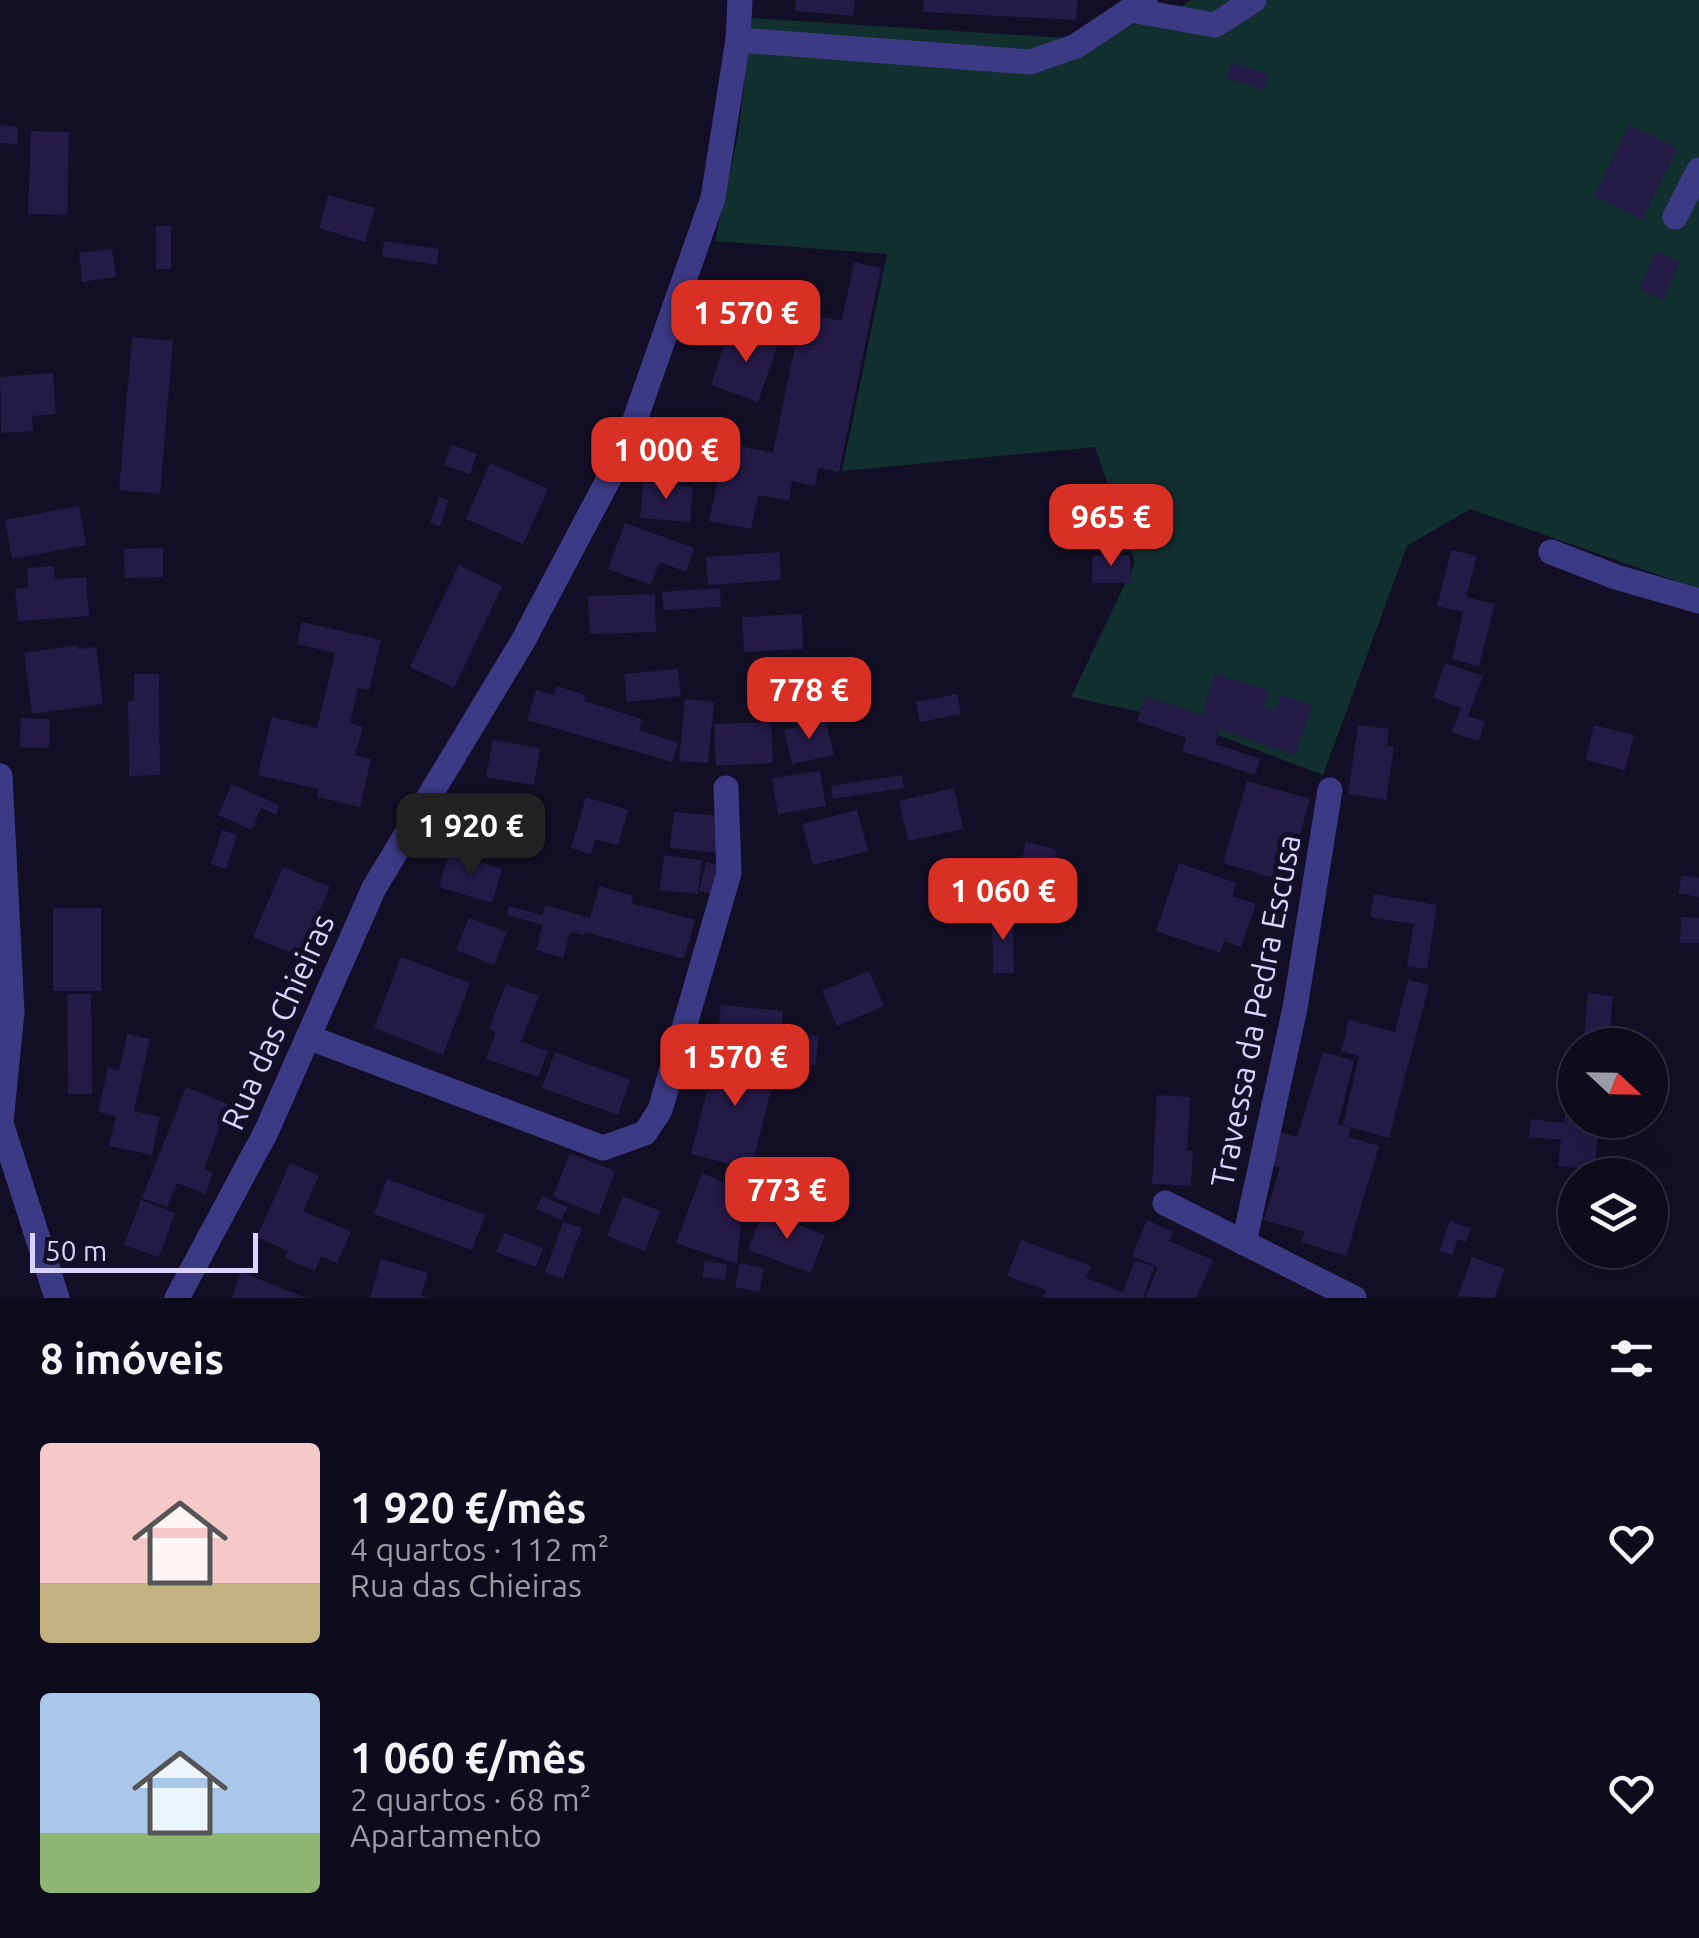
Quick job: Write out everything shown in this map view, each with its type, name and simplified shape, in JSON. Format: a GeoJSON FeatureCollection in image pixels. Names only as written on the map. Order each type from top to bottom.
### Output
{"type":"FeatureCollection","features":[{"type":"Feature","properties":{"kind":"street","name":"Rua das Chieiras"},"geometry":{"type":"LineString","coordinates":[[177,1298],[266,1132],[374,888],[524,641],[625,448],[713,198],[738,40],[740,0]]}},
{"type":"Feature","properties":{"kind":"street"},"geometry":{"type":"LineString","coordinates":[[738,40],[1030,62],[1076,46],[1137,5],[1215,25],[1254,0]]}},
{"type":"Feature","properties":{"kind":"street"},"geometry":{"type":"LineString","coordinates":[[1675,217],[1699,170]]}},
{"type":"Feature","properties":{"kind":"street"},"geometry":{"type":"LineString","coordinates":[[1551,552],[1699,600]]}},
{"type":"Feature","properties":{"kind":"street"},"geometry":{"type":"LineString","coordinates":[[0,776],[12,1012],[0,1121],[57,1298]]}},
{"type":"Feature","properties":{"kind":"street"},"geometry":{"type":"LineString","coordinates":[[308,1036],[602,1148],[645,1134],[660,1110],[729,873],[726,788]]}},
{"type":"Feature","properties":{"kind":"street","name":"Travessa da Pedra Escusa"},"geometry":{"type":"LineString","coordinates":[[1244,1243],[1295,1008],[1330,790]]}},
{"type":"Feature","properties":{"kind":"street"},"geometry":{"type":"LineString","coordinates":[[1166,1203],[1354,1298]]}},
{"type":"Feature","properties":{"kind":"green space"},"geometry":{"type":"Polygon","coordinates":[[[1191,0],[1699,0],[1699,589],[1470,509],[1407,546],[1323,775],[1178,720],[1071,697],[1135,563],[1095,447],[842,471],[887,254],[715,241],[738,135],[752,18],[1082,39],[1171,13],[1191,0]]]}},
{"type":"Feature","properties":{"kind":"building"},"geometry":{"type":"Polygon","coordinates":[[[796,0],[855,0],[853,16],[795,11],[796,0]]]}},
{"type":"Feature","properties":{"kind":"building"},"geometry":{"type":"Polygon","coordinates":[[[924,0],[1078,0],[1076,20],[923,12],[924,0]]]}},
{"type":"Feature","properties":{"kind":"building"},"geometry":{"type":"Polygon","coordinates":[[[1232,62],[1269,75],[1264,90],[1226,78],[1232,62]]]}},
{"type":"Feature","properties":{"kind":"building"},"geometry":{"type":"Polygon","coordinates":[[[0,125],[18,127],[17,144],[0,143],[0,125]]]}},
{"type":"Feature","properties":{"kind":"building"},"geometry":{"type":"Polygon","coordinates":[[[1629,125],[1677,148],[1642,220],[1594,196],[1629,125]]]}},
{"type":"Feature","properties":{"kind":"building"},"geometry":{"type":"Polygon","coordinates":[[[31,131],[69,132],[67,215],[28,214],[31,131]]]}},
{"type":"Feature","properties":{"kind":"building"},"geometry":{"type":"Polygon","coordinates":[[[328,195],[375,208],[365,242],[319,228],[328,195]]]}},
{"type":"Feature","properties":{"kind":"building"},"geometry":{"type":"Polygon","coordinates":[[[156,226],[171,226],[171,269],[156,269],[156,226]]]}},
{"type":"Feature","properties":{"kind":"building"},"geometry":{"type":"Polygon","coordinates":[[[384,241],[439,249],[437,265],[382,256],[384,241]]]}},
{"type":"Feature","properties":{"kind":"building"},"geometry":{"type":"Polygon","coordinates":[[[112,249],[116,277],[82,282],[79,253],[112,249]]]}},
{"type":"Feature","properties":{"kind":"building"},"geometry":{"type":"Polygon","coordinates":[[[1656,251],[1680,262],[1663,300],[1639,289],[1656,251]]]}},
{"type":"Feature","properties":{"kind":"building"},"geometry":{"type":"Polygon","coordinates":[[[854,262],[881,268],[839,472],[818,468],[815,486],[792,481],[789,501],[758,495],[751,529],[709,521],[719,474],[735,477],[741,446],[773,453],[796,341],[812,345],[818,316],[842,321],[854,262]]]}},
{"type":"Feature","properties":{"kind":"building"},"geometry":{"type":"Polygon","coordinates":[[[757,330],[780,338],[758,402],[711,385],[728,334],[753,343],[757,330]]]}},
{"type":"Feature","properties":{"kind":"building"},"geometry":{"type":"Polygon","coordinates":[[[132,337],[173,341],[160,494],[119,490],[132,337]]]}},
{"type":"Feature","properties":{"kind":"building"},"geometry":{"type":"Polygon","coordinates":[[[53,373],[56,414],[32,416],[33,431],[1,433],[0,377],[53,373]]]}},
{"type":"Feature","properties":{"kind":"building"},"geometry":{"type":"Polygon","coordinates":[[[452,445],[477,454],[470,474],[444,465],[452,445]]]}},
{"type":"Feature","properties":{"kind":"building"},"geometry":{"type":"Polygon","coordinates":[[[490,463],[548,489],[523,544],[466,519],[490,463]]]}},
{"type":"Feature","properties":{"kind":"building"},"geometry":{"type":"Polygon","coordinates":[[[643,483],[693,487],[690,522],[640,518],[643,483]]]}},
{"type":"Feature","properties":{"kind":"building"},"geometry":{"type":"Polygon","coordinates":[[[439,497],[449,500],[440,526],[430,523],[439,497]]]}},
{"type":"Feature","properties":{"kind":"building"},"geometry":{"type":"Polygon","coordinates":[[[79,506],[86,545],[12,559],[5,520],[79,506]]]}},
{"type":"Feature","properties":{"kind":"building"},"geometry":{"type":"Polygon","coordinates":[[[625,523],[694,548],[686,572],[660,562],[651,585],[608,569],[625,523]]]}},
{"type":"Feature","properties":{"kind":"building"},"geometry":{"type":"Polygon","coordinates":[[[163,548],[163,577],[125,578],[124,549],[163,548]]]}},
{"type":"Feature","properties":{"kind":"building"},"geometry":{"type":"Polygon","coordinates":[[[1451,550],[1477,556],[1466,597],[1495,604],[1479,666],[1452,659],[1463,612],[1437,606],[1451,550]]]}},
{"type":"Feature","properties":{"kind":"building"},"geometry":{"type":"Polygon","coordinates":[[[779,552],[781,580],[708,585],[706,557],[779,552]]]}},
{"type":"Feature","properties":{"kind":"building"},"geometry":{"type":"Polygon","coordinates":[[[1093,555],[1130,555],[1131,583],[1092,583],[1093,555]]]}},
{"type":"Feature","properties":{"kind":"building"},"geometry":{"type":"Polygon","coordinates":[[[459,565],[502,586],[454,688],[410,667],[459,565]]]}},
{"type":"Feature","properties":{"kind":"building"},"geometry":{"type":"Polygon","coordinates":[[[54,566],[55,579],[86,577],[89,616],[18,621],[15,589],[28,588],[27,568],[54,566]]]}},
{"type":"Feature","properties":{"kind":"building"},"geometry":{"type":"Polygon","coordinates":[[[720,588],[721,607],[664,610],[662,592],[720,588]]]}},
{"type":"Feature","properties":{"kind":"building"},"geometry":{"type":"Polygon","coordinates":[[[655,594],[656,632],[590,634],[588,596],[655,594]]]}},
{"type":"Feature","properties":{"kind":"building"},"geometry":{"type":"Polygon","coordinates":[[[802,614],[803,649],[744,652],[742,617],[802,614]]]}},
{"type":"Feature","properties":{"kind":"building"},"geometry":{"type":"Polygon","coordinates":[[[302,622],[381,640],[369,690],[358,688],[350,723],[363,727],[355,755],[371,759],[360,807],[317,797],[318,789],[258,775],[272,717],[317,728],[335,653],[297,644],[302,622]]]}},
{"type":"Feature","properties":{"kind":"building"},"geometry":{"type":"Polygon","coordinates":[[[77,645],[77,649],[96,647],[103,704],[32,714],[24,653],[77,645]]]}},
{"type":"Feature","properties":{"kind":"building"},"geometry":{"type":"Polygon","coordinates":[[[792,659],[795,688],[772,690],[769,661],[792,659]]]}},
{"type":"Feature","properties":{"kind":"building"},"geometry":{"type":"Polygon","coordinates":[[[1445,663],[1483,676],[1468,716],[1485,722],[1478,741],[1452,732],[1461,708],[1433,698],[1445,663]]]}},
{"type":"Feature","properties":{"kind":"building"},"geometry":{"type":"Polygon","coordinates":[[[678,669],[681,696],[627,702],[624,674],[678,669]]]}},
{"type":"Feature","properties":{"kind":"building"},"geometry":{"type":"Polygon","coordinates":[[[134,674],[159,674],[160,775],[129,776],[128,701],[134,701],[134,674]]]}},
{"type":"Feature","properties":{"kind":"building"},"geometry":{"type":"Polygon","coordinates":[[[1215,674],[1270,691],[1264,707],[1276,711],[1281,695],[1312,705],[1295,755],[1219,729],[1215,744],[1260,759],[1255,775],[1182,751],[1186,738],[1137,721],[1145,696],[1202,715],[1215,674]]]}},
{"type":"Feature","properties":{"kind":"building"},"geometry":{"type":"Polygon","coordinates":[[[557,686],[585,695],[584,701],[642,719],[639,730],[678,743],[672,762],[527,720],[536,690],[554,695],[557,686]]]}},
{"type":"Feature","properties":{"kind":"building"},"geometry":{"type":"Polygon","coordinates":[[[957,694],[961,714],[920,722],[916,702],[957,694]]]}},
{"type":"Feature","properties":{"kind":"building"},"geometry":{"type":"Polygon","coordinates":[[[685,699],[714,702],[708,763],[679,761],[685,699]]]}},
{"type":"Feature","properties":{"kind":"building"},"geometry":{"type":"Polygon","coordinates":[[[21,718],[50,719],[49,748],[20,747],[21,718]]]}},
{"type":"Feature","properties":{"kind":"building"},"geometry":{"type":"Polygon","coordinates":[[[826,720],[834,755],[792,764],[784,730],[826,720]]]}},
{"type":"Feature","properties":{"kind":"building"},"geometry":{"type":"Polygon","coordinates":[[[771,722],[773,763],[716,766],[714,724],[771,722]]]}},
{"type":"Feature","properties":{"kind":"building"},"geometry":{"type":"Polygon","coordinates":[[[1358,725],[1389,729],[1387,746],[1394,747],[1386,800],[1348,794],[1358,725]]]}},
{"type":"Feature","properties":{"kind":"building"},"geometry":{"type":"Polygon","coordinates":[[[1594,725],[1634,735],[1625,770],[1586,760],[1594,725]]]}},
{"type":"Feature","properties":{"kind":"building"},"geometry":{"type":"Polygon","coordinates":[[[493,740],[540,748],[534,785],[486,777],[493,740]]]}},
{"type":"Feature","properties":{"kind":"building"},"geometry":{"type":"Polygon","coordinates":[[[820,771],[826,806],[778,814],[772,778],[820,771]]]}},
{"type":"Feature","properties":{"kind":"building"},"geometry":{"type":"Polygon","coordinates":[[[902,775],[904,788],[833,799],[831,786],[902,775]]]}},
{"type":"Feature","properties":{"kind":"building"},"geometry":{"type":"Polygon","coordinates":[[[1247,781],[1310,799],[1286,882],[1223,863],[1247,781]]]}},
{"type":"Feature","properties":{"kind":"building"},"geometry":{"type":"Polygon","coordinates":[[[232,784],[279,805],[276,815],[261,808],[252,830],[218,815],[232,784]]]}},
{"type":"Feature","properties":{"kind":"building"},"geometry":{"type":"Polygon","coordinates":[[[954,788],[963,829],[908,841],[899,801],[954,788]]]}},
{"type":"Feature","properties":{"kind":"building"},"geometry":{"type":"Polygon","coordinates":[[[586,797],[628,810],[618,845],[595,839],[591,854],[571,848],[586,797]]]}},
{"type":"Feature","properties":{"kind":"building"},"geometry":{"type":"Polygon","coordinates":[[[857,810],[868,851],[813,865],[802,824],[857,810]]]}},
{"type":"Feature","properties":{"kind":"building"},"geometry":{"type":"Polygon","coordinates":[[[453,811],[494,819],[487,853],[446,846],[453,811]]]}},
{"type":"Feature","properties":{"kind":"building"},"geometry":{"type":"Polygon","coordinates":[[[674,812],[720,816],[716,853],[670,848],[674,812]]]}},
{"type":"Feature","properties":{"kind":"building"},"geometry":{"type":"Polygon","coordinates":[[[222,830],[237,835],[226,869],[211,864],[222,830]]]}},
{"type":"Feature","properties":{"kind":"building"},"geometry":{"type":"Polygon","coordinates":[[[1026,842],[1057,850],[1043,907],[1012,899],[1026,842]]]}},
{"type":"Feature","properties":{"kind":"building"},"geometry":{"type":"Polygon","coordinates":[[[449,853],[502,869],[492,903],[439,887],[449,853]]]}},
{"type":"Feature","properties":{"kind":"building"},"geometry":{"type":"Polygon","coordinates":[[[664,855],[702,860],[698,894],[660,890],[664,855]]]}},
{"type":"Feature","properties":{"kind":"building"},"geometry":{"type":"Polygon","coordinates":[[[706,862],[720,866],[712,894],[699,891],[706,862]]]}},
{"type":"Feature","properties":{"kind":"building"},"geometry":{"type":"Polygon","coordinates":[[[1179,863],[1236,883],[1232,896],[1256,904],[1241,947],[1224,941],[1220,953],[1156,931],[1179,863]]]}},
{"type":"Feature","properties":{"kind":"building"},"geometry":{"type":"Polygon","coordinates":[[[283,867],[330,887],[300,957],[253,937],[283,867]]]}},
{"type":"Feature","properties":{"kind":"building"},"geometry":{"type":"Polygon","coordinates":[[[1682,875],[1699,878],[1699,897],[1678,893],[1682,875]]]}},
{"type":"Feature","properties":{"kind":"building"},"geometry":{"type":"Polygon","coordinates":[[[599,886],[633,896],[631,903],[695,920],[684,959],[585,932],[570,932],[563,958],[536,950],[543,925],[507,915],[509,906],[542,915],[545,905],[590,918],[599,886]]]}},
{"type":"Feature","properties":{"kind":"building"},"geometry":{"type":"Polygon","coordinates":[[[1374,894],[1437,905],[1427,969],[1407,966],[1414,924],[1370,917],[1374,894]]]}},
{"type":"Feature","properties":{"kind":"building"},"geometry":{"type":"Polygon","coordinates":[[[53,908],[101,908],[101,991],[53,991],[53,908]]]}},
{"type":"Feature","properties":{"kind":"building"},"geometry":{"type":"Polygon","coordinates":[[[992,913],[1012,913],[1014,973],[993,973],[992,913]]]}},
{"type":"Feature","properties":{"kind":"building"},"geometry":{"type":"Polygon","coordinates":[[[1681,917],[1699,918],[1699,943],[1680,943],[1681,917]]]}},
{"type":"Feature","properties":{"kind":"building"},"geometry":{"type":"Polygon","coordinates":[[[469,918],[507,932],[494,965],[456,950],[469,918]]]}},
{"type":"Feature","properties":{"kind":"building"},"geometry":{"type":"Polygon","coordinates":[[[401,957],[470,983],[443,1055],[374,1028],[401,957]]]}},
{"type":"Feature","properties":{"kind":"building"},"geometry":{"type":"Polygon","coordinates":[[[869,971],[884,1006],[837,1026],[822,991],[869,971]]]}},
{"type":"Feature","properties":{"kind":"building"},"geometry":{"type":"Polygon","coordinates":[[[1408,980],[1429,985],[1389,1138],[1343,1125],[1359,1056],[1341,1051],[1349,1020],[1395,1032],[1408,980]]]}},
{"type":"Feature","properties":{"kind":"building"},"geometry":{"type":"Polygon","coordinates":[[[506,984],[539,996],[521,1042],[548,1051],[538,1077],[486,1059],[496,1032],[489,1029],[506,984]]]}},
{"type":"Feature","properties":{"kind":"building"},"geometry":{"type":"Polygon","coordinates":[[[1588,993],[1613,996],[1610,1028],[1585,1028],[1588,993]]]}},
{"type":"Feature","properties":{"kind":"building"},"geometry":{"type":"Polygon","coordinates":[[[67,994],[91,994],[92,1094],[68,1094],[67,994]]]}},
{"type":"Feature","properties":{"kind":"building"},"geometry":{"type":"Polygon","coordinates":[[[721,1005],[783,1011],[781,1031],[719,1024],[721,1005]]]}},
{"type":"Feature","properties":{"kind":"building"},"geometry":{"type":"Polygon","coordinates":[[[790,1032],[819,1036],[815,1066],[786,1061],[790,1032]]]}},
{"type":"Feature","properties":{"kind":"building"},"geometry":{"type":"Polygon","coordinates":[[[127,1034],[150,1039],[134,1111],[160,1117],[152,1155],[109,1146],[116,1116],[98,1112],[108,1068],[119,1071],[127,1034]]]}},
{"type":"Feature","properties":{"kind":"building"},"geometry":{"type":"Polygon","coordinates":[[[718,1048],[778,1063],[751,1170],[691,1154],[718,1048]]]}},
{"type":"Feature","properties":{"kind":"building"},"geometry":{"type":"Polygon","coordinates":[[[555,1052],[630,1080],[618,1115],[542,1088],[555,1052]]]}},
{"type":"Feature","properties":{"kind":"building"},"geometry":{"type":"Polygon","coordinates":[[[1323,1052],[1354,1061],[1338,1124],[1351,1128],[1348,1137],[1379,1146],[1346,1256],[1301,1242],[1305,1232],[1264,1220],[1280,1167],[1267,1164],[1276,1131],[1297,1137],[1323,1052]]]}},
{"type":"Feature","properties":{"kind":"building"},"geometry":{"type":"Polygon","coordinates":[[[186,1087],[228,1104],[204,1169],[213,1173],[205,1194],[177,1183],[167,1207],[142,1198],[186,1087]]]}},
{"type":"Feature","properties":{"kind":"building"},"geometry":{"type":"Polygon","coordinates":[[[1157,1095],[1190,1097],[1187,1150],[1193,1151],[1191,1186],[1152,1184],[1157,1095]]]}},
{"type":"Feature","properties":{"kind":"building"},"geometry":{"type":"Polygon","coordinates":[[[1531,1119],[1558,1122],[1558,1138],[1598,1138],[1595,1158],[1559,1158],[1561,1140],[1529,1137],[1531,1119]]]}},
{"type":"Feature","properties":{"kind":"building"},"geometry":{"type":"Polygon","coordinates":[[[570,1153],[615,1171],[599,1215],[553,1197],[570,1153]]]}},
{"type":"Feature","properties":{"kind":"building"},"geometry":{"type":"Polygon","coordinates":[[[290,1163],[319,1176],[303,1211],[351,1232],[337,1263],[321,1256],[315,1271],[285,1258],[288,1251],[257,1237],[290,1163]]]}},
{"type":"Feature","properties":{"kind":"building"},"geometry":{"type":"Polygon","coordinates":[[[702,1173],[744,1191],[737,1264],[676,1243],[702,1173]]]}},
{"type":"Feature","properties":{"kind":"building"},"geometry":{"type":"Polygon","coordinates":[[[387,1179],[485,1215],[472,1250],[374,1214],[387,1179]]]}},
{"type":"Feature","properties":{"kind":"building"},"geometry":{"type":"Polygon","coordinates":[[[542,1196],[568,1207],[561,1220],[536,1209],[542,1196]]]}},
{"type":"Feature","properties":{"kind":"building"},"geometry":{"type":"Polygon","coordinates":[[[623,1196],[660,1211],[645,1251],[607,1236],[623,1196]]]}},
{"type":"Feature","properties":{"kind":"building"},"geometry":{"type":"Polygon","coordinates":[[[141,1200],[175,1213],[159,1257],[124,1245],[141,1200]]]}},
{"type":"Feature","properties":{"kind":"building"},"geometry":{"type":"Polygon","coordinates":[[[763,1211],[825,1235],[811,1273],[748,1250],[763,1211]]]}},
{"type":"Feature","properties":{"kind":"building"},"geometry":{"type":"Polygon","coordinates":[[[1147,1220],[1173,1232],[1169,1241],[1213,1260],[1196,1298],[1145,1298],[1158,1267],[1132,1256],[1147,1220]]]}},
{"type":"Feature","properties":{"kind":"building"},"geometry":{"type":"Polygon","coordinates":[[[1450,1221],[1471,1228],[1466,1242],[1458,1239],[1452,1255],[1439,1251],[1450,1221]]]}},
{"type":"Feature","properties":{"kind":"building"},"geometry":{"type":"Polygon","coordinates":[[[563,1222],[582,1228],[563,1279],[545,1272],[563,1222]]]}},
{"type":"Feature","properties":{"kind":"building"},"geometry":{"type":"Polygon","coordinates":[[[504,1233],[543,1248],[536,1267],[496,1252],[504,1233]]]}},
{"type":"Feature","properties":{"kind":"building"},"geometry":{"type":"Polygon","coordinates":[[[1021,1240],[1091,1266],[1086,1278],[1123,1292],[1135,1260],[1154,1267],[1143,1298],[1043,1298],[1046,1290],[1007,1276],[1021,1240]]]}},
{"type":"Feature","properties":{"kind":"building"},"geometry":{"type":"Polygon","coordinates":[[[1472,1257],[1505,1269],[1494,1298],[1458,1296],[1472,1257]]]}},
{"type":"Feature","properties":{"kind":"building"},"geometry":{"type":"Polygon","coordinates":[[[381,1259],[428,1273],[421,1295],[428,1298],[370,1298],[381,1259]]]}},
{"type":"Feature","properties":{"kind":"building"},"geometry":{"type":"Polygon","coordinates":[[[705,1261],[727,1264],[725,1280],[702,1277],[705,1261]]]}},
{"type":"Feature","properties":{"kind":"building"},"geometry":{"type":"Polygon","coordinates":[[[740,1263],[764,1268],[759,1292],[735,1287],[740,1263]]]}},
{"type":"Feature","properties":{"kind":"building"},"geometry":{"type":"Polygon","coordinates":[[[241,1272],[306,1298],[232,1298],[241,1272]]]}}]}
